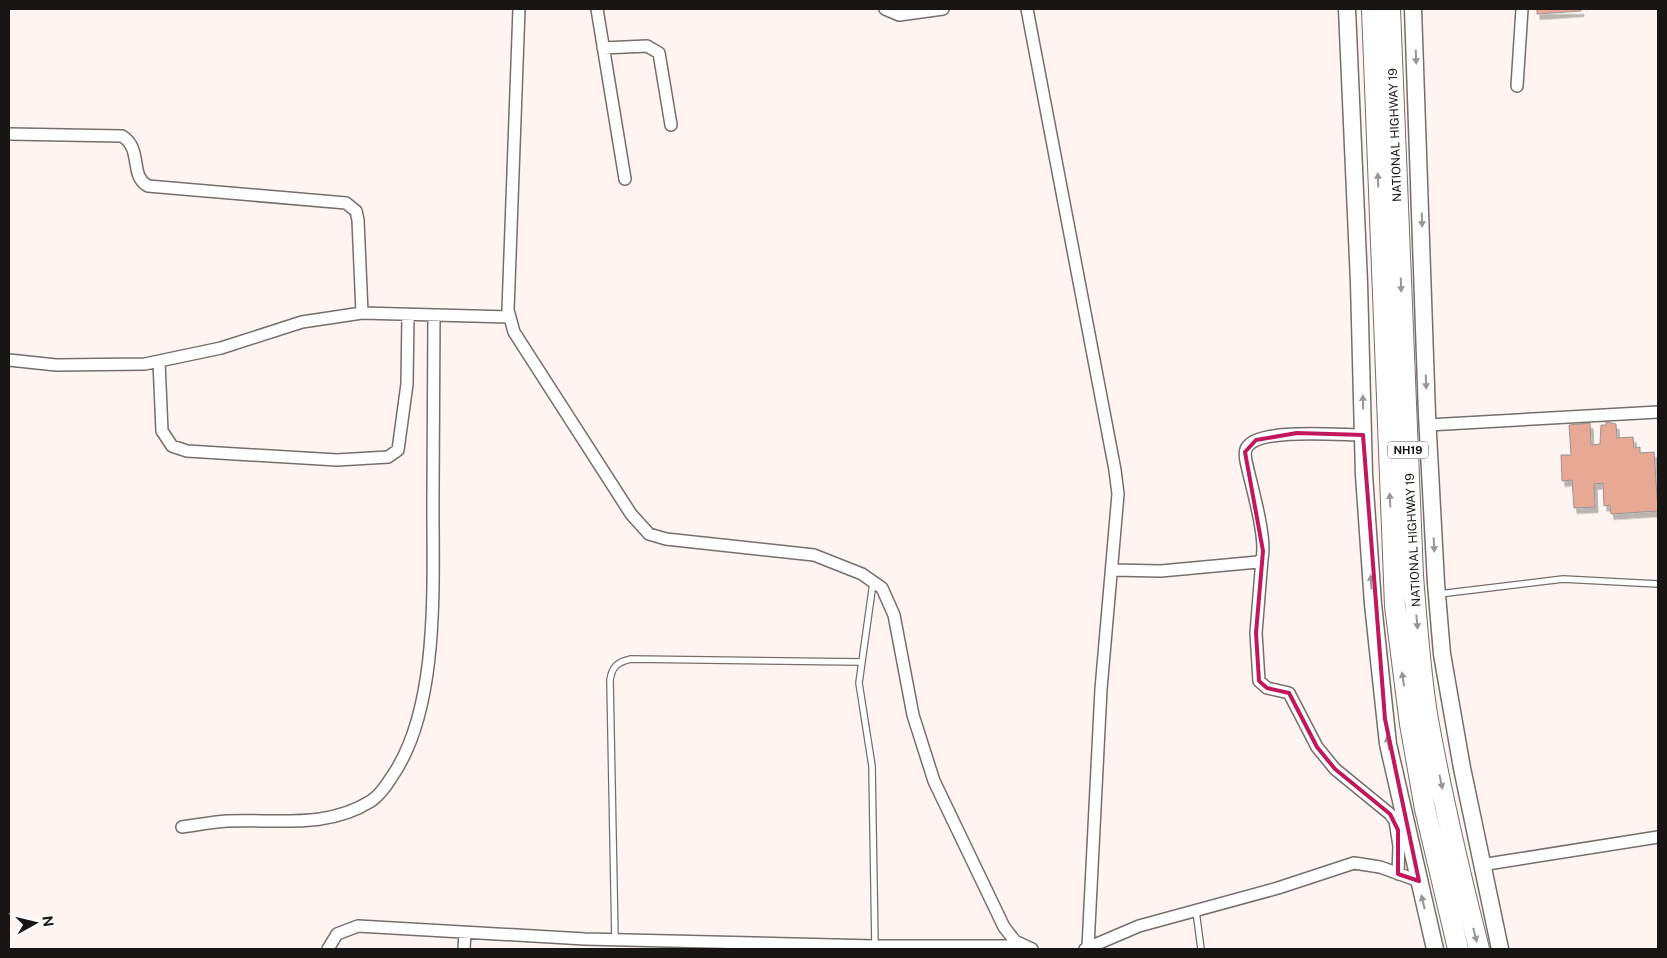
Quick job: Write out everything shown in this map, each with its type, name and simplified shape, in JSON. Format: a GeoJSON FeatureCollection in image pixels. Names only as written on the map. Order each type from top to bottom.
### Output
{"type":"FeatureCollection","features":[{"type":"Feature","properties":{"kind":"highway","name":"NH19"},"geometry":{"type":"LineString","coordinates":[[1372,9],[1395,606],[1410,724],[1425,809],[1458,949]]}},
{"type":"Feature","properties":{"kind":"highway","name":"NATIONAL HIGHWAY 19"},"geometry":{"type":"LineString","coordinates":[[1390,9],[1413,576],[1428,719],[1463,887],[1479,949]]}},
{"type":"Feature","properties":{"kind":"main road"},"geometry":{"type":"LineString","coordinates":[[1347,9],[1353,117],[1363,435],[1373,604],[1386,728],[1435,949]]}},
{"type":"Feature","properties":{"kind":"main road"},"geometry":{"type":"LineString","coordinates":[[1413,9],[1428,425],[1437,594],[1444,673],[1481,865],[1500,949]]}},
{"type":"Feature","properties":{"kind":"street"},"geometry":{"type":"LineString","coordinates":[[519,9],[509,317],[520,343],[608,482],[631,514],[649,534],[666,539],[814,555],[874,580],[884,592],[894,615],[913,715],[941,798],[1004,927],[1009,935],[1028,948]]}},
{"type":"Feature","properties":{"kind":"street"},"geometry":{"type":"LineString","coordinates":[[597,9],[625,179]]}},
{"type":"Feature","properties":{"kind":"street"},"geometry":{"type":"LineString","coordinates":[[885,9],[899,15],[943,9]]}},
{"type":"Feature","properties":{"kind":"street"},"geometry":{"type":"LineString","coordinates":[[1028,9],[1115,470],[1117,506],[1100,689],[1086,948],[1125,930],[1196,911],[1354,863],[1380,867],[1419,881]]}},
{"type":"Feature","properties":{"kind":"street"},"geometry":{"type":"LineString","coordinates":[[1517,86],[1522,9]]}},
{"type":"Feature","properties":{"kind":"street"},"geometry":{"type":"LineString","coordinates":[[603,48],[647,46],[659,52],[671,125]]}},
{"type":"Feature","properties":{"kind":"street"},"geometry":{"type":"LineString","coordinates":[[9,134],[122,136],[133,146],[140,178],[148,186],[346,203],[356,211],[358,220],[362,313]]}},
{"type":"Feature","properties":{"kind":"street"},"geometry":{"type":"LineString","coordinates":[[9,360],[56,365],[123,366],[159,362],[221,348],[302,322],[362,313],[509,317]]}},
{"type":"Feature","properties":{"kind":"street"},"geometry":{"type":"LineString","coordinates":[[159,362],[162,431],[172,446],[187,451],[337,460],[388,458],[398,450],[406,397],[408,315]]}},
{"type":"Feature","properties":{"kind":"street"},"geometry":{"type":"LineString","coordinates":[[182,828],[228,821],[310,821],[344,814],[372,800],[382,791],[408,750],[415,732],[425,685],[432,607],[434,316]]}},
{"type":"Feature","properties":{"kind":"street"},"geometry":{"type":"LineString","coordinates":[[1428,425],[1658,412]]}},
{"type":"Feature","properties":{"kind":"street"},"geometry":{"type":"LineString","coordinates":[[1363,435],[1297,433],[1256,440],[1246,448],[1246,461],[1260,524],[1262,559],[1256,633],[1259,681],[1267,688],[1289,693],[1314,742],[1335,770],[1390,814],[1398,830],[1398,874]]}},
{"type":"Feature","properties":{"kind":"street"},"geometry":{"type":"LineString","coordinates":[[1112,570],[1161,571],[1254,563],[1262,559]]}},
{"type":"Feature","properties":{"kind":"street"},"geometry":{"type":"LineString","coordinates":[[1481,865],[1658,837]]}},
{"type":"Feature","properties":{"kind":"street"},"geometry":{"type":"LineString","coordinates":[[328,949],[337,934],[358,926],[465,932],[585,944],[615,940],[1028,948]]}},
{"type":"Feature","properties":{"kind":"street"},"geometry":{"type":"LineString","coordinates":[[464,949],[465,932]]}},
{"type":"Feature","properties":{"kind":"lane"},"geometry":{"type":"LineString","coordinates":[[1437,594],[1563,579],[1658,584]]}},
{"type":"Feature","properties":{"kind":"lane"},"geometry":{"type":"LineString","coordinates":[[874,580],[862,662],[860,699],[872,766],[875,946]]}},
{"type":"Feature","properties":{"kind":"lane"},"geometry":{"type":"LineString","coordinates":[[615,940],[612,670],[620,661],[631,659],[862,662]]}},
{"type":"Feature","properties":{"kind":"lane"},"geometry":{"type":"LineString","coordinates":[[1196,911],[1202,949]]}},
{"type":"Feature","properties":{"kind":"highlighted area"},"geometry":{"type":"Polygon","coordinates":[[[1297,433],[1363,435],[1385,719],[1419,881],[1398,874],[1398,830],[1390,814],[1335,769],[1317,747],[1289,693],[1267,688],[1259,681],[1256,633],[1263,551],[1245,452],[1256,440],[1297,433]]]}},
{"type":"Feature","properties":{"kind":"building"},"geometry":{"type":"Polygon","coordinates":[[[1537,9],[1581,9],[1581,11],[1537,14],[1537,9]]]}},
{"type":"Feature","properties":{"kind":"building"},"geometry":{"type":"Polygon","coordinates":[[[1606,422],[1616,424],[1617,438],[1633,437],[1634,448],[1640,447],[1640,453],[1654,452],[1658,511],[1611,514],[1610,505],[1604,506],[1603,483],[1594,484],[1595,507],[1574,508],[1572,480],[1562,481],[1561,455],[1571,455],[1569,425],[1590,423],[1591,445],[1600,444],[1601,425],[1606,425],[1606,422]]]}}]}
